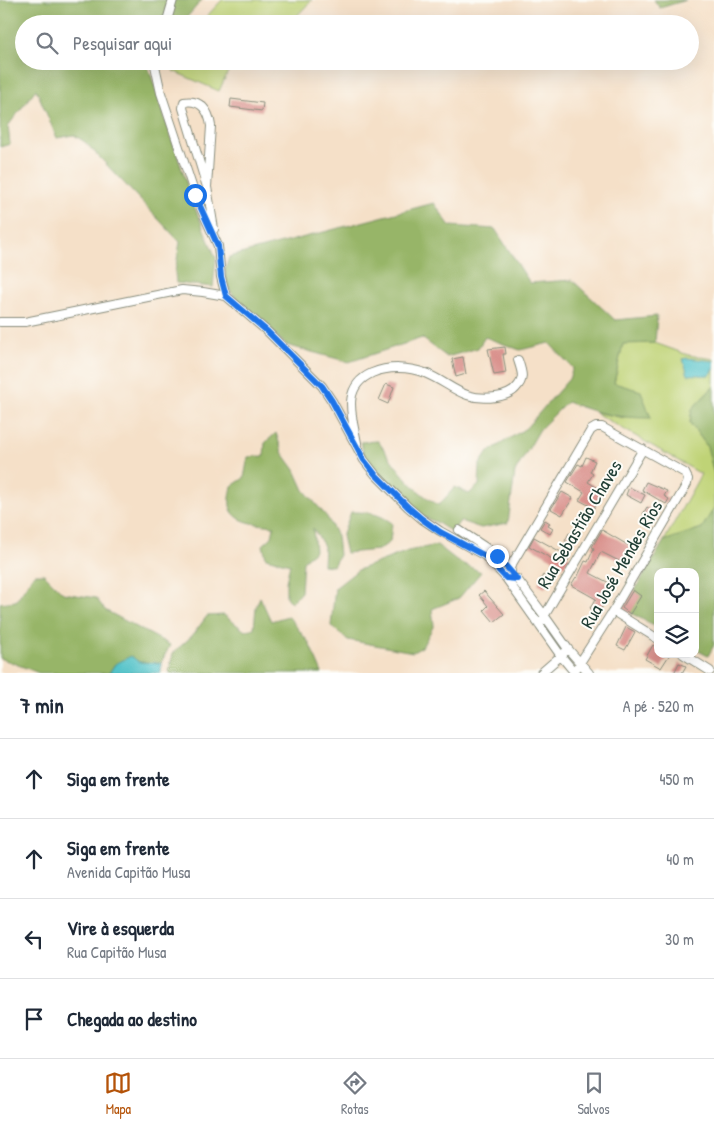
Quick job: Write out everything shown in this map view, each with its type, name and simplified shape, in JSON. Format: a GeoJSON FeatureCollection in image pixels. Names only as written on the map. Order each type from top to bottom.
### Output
{"type":"FeatureCollection","features":[{"type":"Feature","properties":{"kind":"street"},"geometry":{"type":"LineString","coordinates":[[169,15],[173,0]]}},
{"type":"Feature","properties":{"kind":"street"},"geometry":{"type":"LineString","coordinates":[[156,70],[161,93],[195,195],[215,238]]}},
{"type":"Feature","properties":{"kind":"street"},"geometry":{"type":"LineString","coordinates":[[207,188],[210,117],[204,107],[199,104],[184,102],[183,108],[207,188],[215,238],[220,256],[223,288],[226,296],[268,332],[322,386],[357,448],[375,474],[408,507],[440,532],[485,556],[506,578],[561,656],[575,672]]}},
{"type":"Feature","properties":{"kind":"street"},"geometry":{"type":"LineString","coordinates":[[0,322],[25,322],[182,290],[226,296]]}},
{"type":"Feature","properties":{"kind":"street"},"geometry":{"type":"LineString","coordinates":[[357,448],[350,402],[352,393],[363,377],[392,368],[410,369],[425,373],[462,394],[482,399],[502,396],[514,391],[522,380],[522,372],[518,360]]}},
{"type":"Feature","properties":{"kind":"street"},"geometry":{"type":"LineString","coordinates":[[510,569],[591,430],[602,426],[642,449]]}},
{"type":"Feature","properties":{"kind":"street","name":"Rua José Mendes Rios"},"geometry":{"type":"LineString","coordinates":[[575,672],[687,484],[688,479],[685,473],[642,449]]}},
{"type":"Feature","properties":{"kind":"street","name":"Rua Sebastião Chaves"},"geometry":{"type":"LineString","coordinates":[[539,625],[642,449]]}},
{"type":"Feature","properties":{"kind":"street"},"geometry":{"type":"LineString","coordinates":[[460,530],[497,556],[510,569],[568,649],[589,673]]}},
{"type":"Feature","properties":{"kind":"street"},"geometry":{"type":"LineString","coordinates":[[506,578],[517,579]]}},
{"type":"Feature","properties":{"kind":"street"},"geometry":{"type":"LineString","coordinates":[[613,611],[654,637]]}},
{"type":"Feature","properties":{"kind":"street"},"geometry":{"type":"LineString","coordinates":[[541,673],[568,649]]}},
{"type":"Feature","properties":{"kind":"street"},"geometry":{"type":"LineString","coordinates":[[690,658],[711,670]]}},
{"type":"Feature","properties":{"kind":"green space"},"geometry":{"type":"Polygon","coordinates":[[[0,0],[202,0],[189,15],[15,15],[15,70],[149,70],[194,206],[216,258],[213,287],[176,283],[175,272],[180,242],[85,142],[74,135],[57,138],[36,89],[8,126],[10,144],[0,147],[0,0]]]}},
{"type":"Feature","properties":{"kind":"green space"},"geometry":{"type":"Polygon","coordinates":[[[222,0],[312,0],[298,15],[208,15],[222,0]]]}},
{"type":"Feature","properties":{"kind":"green space"},"geometry":{"type":"Polygon","coordinates":[[[654,0],[686,0],[660,8],[654,0]]]}},
{"type":"Feature","properties":{"kind":"green space"},"geometry":{"type":"Polygon","coordinates":[[[173,70],[229,70],[219,91],[173,70]]]}},
{"type":"Feature","properties":{"kind":"green space"},"geometry":{"type":"Polygon","coordinates":[[[434,203],[450,226],[495,229],[530,283],[572,280],[615,320],[657,316],[655,343],[623,344],[614,383],[641,391],[651,418],[608,414],[567,402],[540,429],[515,472],[508,523],[481,528],[460,521],[452,532],[436,522],[421,516],[364,457],[361,442],[378,441],[412,485],[439,505],[455,487],[469,494],[479,485],[480,464],[488,452],[526,428],[569,379],[573,368],[549,343],[520,350],[485,337],[478,348],[447,357],[422,338],[349,362],[286,345],[234,296],[227,286],[225,270],[229,257],[434,203]]]}},
{"type":"Feature","properties":{"kind":"green space"},"geometry":{"type":"Polygon","coordinates":[[[623,343],[655,343],[688,355],[714,359],[714,386],[692,409],[690,423],[707,446],[714,474],[714,508],[702,528],[664,541],[701,474],[594,412],[624,418],[614,383],[623,343]]]}},
{"type":"Feature","properties":{"kind":"green space"},"geometry":{"type":"Polygon","coordinates":[[[714,386],[714,474],[707,446],[690,423],[692,409],[714,386]]]}},
{"type":"Feature","properties":{"kind":"green space"},"geometry":{"type":"Polygon","coordinates":[[[276,433],[282,452],[295,470],[304,490],[327,517],[337,536],[339,555],[333,566],[323,565],[324,546],[313,528],[315,551],[303,561],[301,592],[291,603],[286,597],[286,582],[290,564],[266,558],[263,545],[272,537],[274,526],[255,524],[242,520],[232,512],[230,506],[232,486],[244,478],[248,457],[264,456],[265,443],[276,433]]]}},
{"type":"Feature","properties":{"kind":"green space"},"geometry":{"type":"Polygon","coordinates":[[[714,508],[714,645],[708,656],[699,651],[699,568],[654,568],[654,626],[624,609],[664,541],[702,528],[714,508]]]}},
{"type":"Feature","properties":{"kind":"green space"},"geometry":{"type":"Polygon","coordinates":[[[351,512],[373,514],[392,523],[390,542],[378,550],[346,553],[342,536],[351,512]]]}},
{"type":"Feature","properties":{"kind":"green space"},"geometry":{"type":"Polygon","coordinates":[[[437,545],[459,562],[481,572],[459,598],[432,609],[434,625],[422,647],[413,652],[348,640],[331,626],[335,588],[358,570],[408,551],[437,545]]]}},
{"type":"Feature","properties":{"kind":"green space"},"geometry":{"type":"Polygon","coordinates":[[[34,574],[44,574],[63,593],[96,598],[105,610],[170,645],[161,663],[115,664],[109,673],[39,673],[0,658],[0,603],[16,601],[34,574]]]}},
{"type":"Feature","properties":{"kind":"green space"},"geometry":{"type":"Polygon","coordinates":[[[260,597],[271,621],[288,616],[309,643],[322,673],[169,673],[173,653],[192,636],[207,616],[224,615],[245,631],[254,628],[256,607],[260,597]]]}},
{"type":"Feature","properties":{"kind":"water"},"geometry":{"type":"Polygon","coordinates":[[[683,359],[714,361],[714,369],[710,375],[688,375],[683,359]]]}},
{"type":"Feature","properties":{"kind":"water"},"geometry":{"type":"Polygon","coordinates":[[[131,656],[139,662],[161,663],[161,673],[109,673],[115,664],[131,656]]]}},
{"type":"Feature","properties":{"kind":"building"},"geometry":{"type":"Polygon","coordinates":[[[231,99],[263,103],[262,111],[230,107],[231,99]]]}},
{"type":"Feature","properties":{"kind":"building"},"geometry":{"type":"Polygon","coordinates":[[[505,347],[506,354],[503,354],[506,373],[494,375],[488,349],[505,347]]]}},
{"type":"Feature","properties":{"kind":"building"},"geometry":{"type":"Polygon","coordinates":[[[463,357],[466,374],[456,377],[452,359],[463,357]]]}},
{"type":"Feature","properties":{"kind":"building"},"geometry":{"type":"Polygon","coordinates":[[[386,384],[394,387],[388,404],[379,400],[386,384]]]}},
{"type":"Feature","properties":{"kind":"building"},"geometry":{"type":"Polygon","coordinates":[[[586,457],[595,461],[590,472],[593,474],[588,482],[603,491],[594,508],[579,500],[584,492],[567,482],[578,464],[582,466],[586,457]]]}},
{"type":"Feature","properties":{"kind":"building"},"geometry":{"type":"Polygon","coordinates":[[[646,482],[667,491],[664,496],[669,499],[666,504],[642,490],[646,482]]]}},
{"type":"Feature","properties":{"kind":"building"},"geometry":{"type":"Polygon","coordinates":[[[629,487],[645,495],[641,503],[626,495],[629,487]]]}},
{"type":"Feature","properties":{"kind":"building"},"geometry":{"type":"Polygon","coordinates":[[[562,492],[573,498],[562,515],[551,509],[562,492]]]}},
{"type":"Feature","properties":{"kind":"building"},"geometry":{"type":"Polygon","coordinates":[[[647,507],[655,512],[651,518],[643,514],[647,507]]]}},
{"type":"Feature","properties":{"kind":"building"},"geometry":{"type":"Polygon","coordinates":[[[545,520],[550,523],[548,526],[553,529],[550,534],[540,528],[545,520]]]}},
{"type":"Feature","properties":{"kind":"building"},"geometry":{"type":"Polygon","coordinates":[[[602,530],[633,548],[627,565],[601,552],[590,573],[613,585],[599,613],[590,608],[596,599],[571,585],[577,578],[585,561],[588,562],[594,548],[592,547],[602,530]]]}},
{"type":"Feature","properties":{"kind":"building"},"geometry":{"type":"Polygon","coordinates":[[[569,533],[576,536],[572,545],[565,541],[569,533]]]}},
{"type":"Feature","properties":{"kind":"building"},"geometry":{"type":"Polygon","coordinates":[[[534,537],[570,557],[565,566],[529,546],[534,537]]]}},
{"type":"Feature","properties":{"kind":"building"},"geometry":{"type":"Polygon","coordinates":[[[543,575],[550,580],[545,588],[538,584],[543,575]]]}},
{"type":"Feature","properties":{"kind":"building"},"geometry":{"type":"Polygon","coordinates":[[[633,590],[641,596],[630,614],[622,608],[633,590]]]}},
{"type":"Feature","properties":{"kind":"building"},"geometry":{"type":"Polygon","coordinates":[[[484,591],[504,614],[494,622],[484,610],[488,606],[479,595],[484,591]]]}},
{"type":"Feature","properties":{"kind":"building"},"geometry":{"type":"Polygon","coordinates":[[[626,627],[635,632],[625,650],[617,646],[626,627]]]}},
{"type":"Feature","properties":{"kind":"building"},"geometry":{"type":"Polygon","coordinates":[[[653,645],[654,658],[667,658],[661,668],[645,659],[653,645]]]}},
{"type":"Feature","properties":{"kind":"building"},"geometry":{"type":"Polygon","coordinates":[[[679,663],[686,666],[682,673],[674,673],[679,663]]]}},
{"type":"Feature","properties":{"kind":"route"},"geometry":{"type":"LineString","coordinates":[[195,195],[218,246],[221,277],[226,296],[268,332],[322,386],[364,460],[375,474],[408,507],[440,532],[485,556],[506,578],[517,579],[497,556]]}}]}
